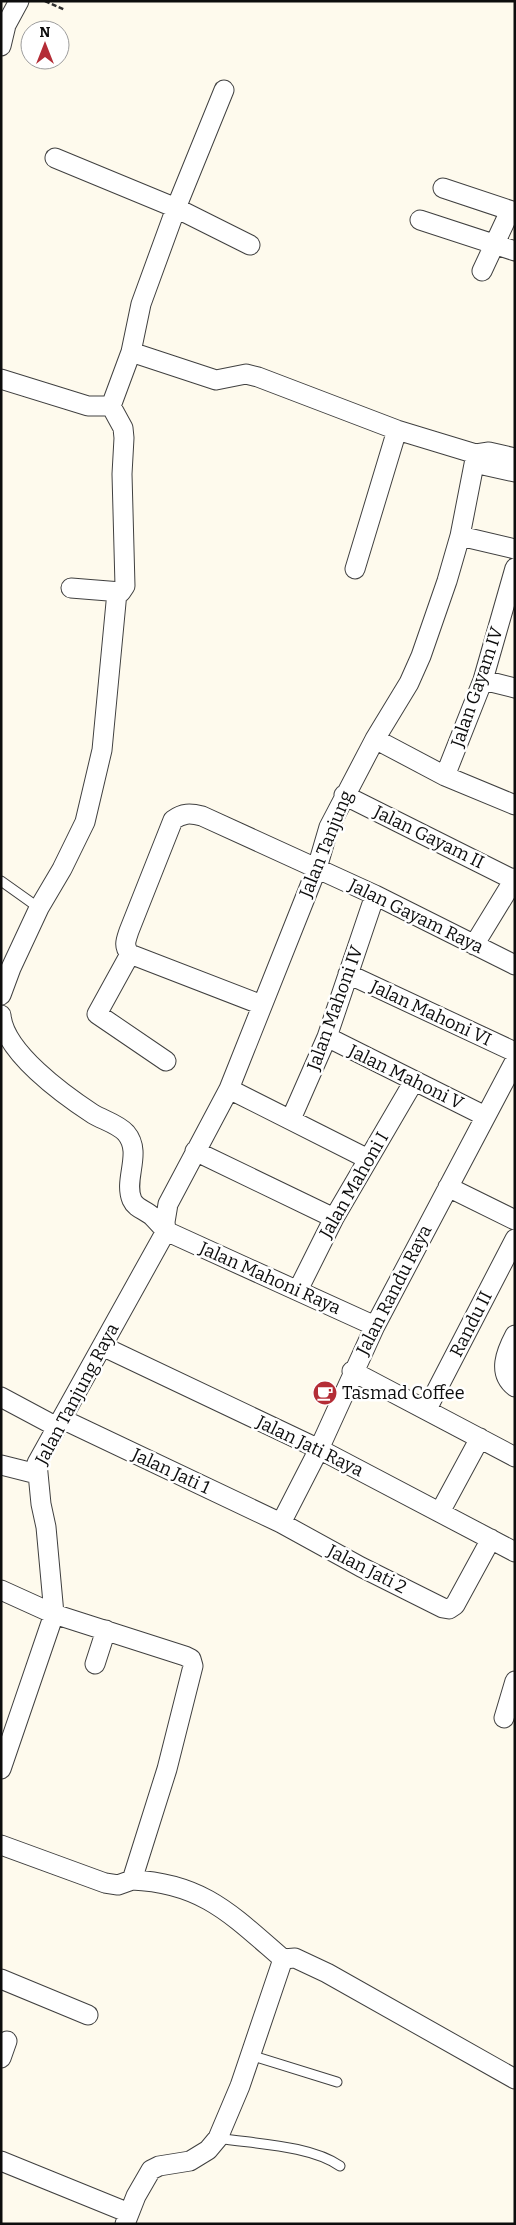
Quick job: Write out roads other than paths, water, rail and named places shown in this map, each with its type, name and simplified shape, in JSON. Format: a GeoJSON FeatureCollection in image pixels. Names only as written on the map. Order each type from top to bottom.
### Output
{"type":"FeatureCollection","features":[{"type":"Feature","properties":{"kind":"street"},"geometry":{"type":"LineString","coordinates":[[1,46],[6,25],[19,1]]}},
{"type":"Feature","properties":{"kind":"street"},"geometry":{"type":"LineString","coordinates":[[71,588],[121,592],[125,586],[122,474],[124,438],[123,428],[111,406],[131,352],[142,304],[176,208],[224,90]]}},
{"type":"Feature","properties":{"kind":"street"},"geometry":{"type":"LineString","coordinates":[[55,158],[176,208],[250,245]]}},
{"type":"Feature","properties":{"kind":"street"},"geometry":{"type":"LineString","coordinates":[[442,188],[512,212],[482,271]]}},
{"type":"Feature","properties":{"kind":"street"},"geometry":{"type":"LineString","coordinates":[[420,220],[515,251]]}},
{"type":"Feature","properties":{"kind":"street"},"geometry":{"type":"LineString","coordinates":[[131,352],[216,380],[246,374],[258,377],[397,430],[476,454],[489,452],[515,458]]}},
{"type":"Feature","properties":{"kind":"street"},"geometry":{"type":"LineString","coordinates":[[1,379],[81,405],[111,406]]}},
{"type":"Feature","properties":{"kind":"street"},"geometry":{"type":"LineString","coordinates":[[355,569],[397,430]]}},
{"type":"Feature","properties":{"kind":"street"},"geometry":{"type":"LineString","coordinates":[[476,454],[483,465],[515,472]]}},
{"type":"Feature","properties":{"kind":"street","name":"Jalan Tanjung"},"geometry":{"type":"LineString","coordinates":[[166,1231],[165,1222],[168,1204],[229,1089],[317,868],[329,827],[344,795],[375,739],[409,683],[421,656],[447,581],[460,536],[476,454]]}},
{"type":"Feature","properties":{"kind":"street"},"geometry":{"type":"LineString","coordinates":[[460,536],[515,549]]}},
{"type":"Feature","properties":{"kind":"street","name":"Jalan Gayam IV"},"geometry":{"type":"LineString","coordinates":[[445,776],[508,618],[515,568]]}},
{"type":"Feature","properties":{"kind":"street"},"geometry":{"type":"LineString","coordinates":[[1,995],[11,968],[40,908],[85,822],[102,750],[118,592]]}},
{"type":"Feature","properties":{"kind":"street"},"geometry":{"type":"LineString","coordinates":[[483,680],[515,688]]}},
{"type":"Feature","properties":{"kind":"street"},"geometry":{"type":"LineString","coordinates":[[375,739],[445,776],[515,805]]}},
{"type":"Feature","properties":{"kind":"street","name":"Jalan Gayam II"},"geometry":{"type":"LineString","coordinates":[[344,795],[514,879]]}},
{"type":"Feature","properties":{"kind":"street","name":"Jalan Gayam Raya"},"geometry":{"type":"LineString","coordinates":[[130,954],[124,944],[173,820],[181,815],[190,813],[202,816],[375,895],[515,965]]}},
{"type":"Feature","properties":{"kind":"street"},"geometry":{"type":"LineString","coordinates":[[474,945],[514,879]]}},
{"type":"Feature","properties":{"kind":"street","name":"Jalan Mahoni IV"},"geometry":{"type":"LineString","coordinates":[[291,1119],[327,1037],[375,895]]}},
{"type":"Feature","properties":{"kind":"street"},"geometry":{"type":"LineString","coordinates":[[166,1061],[97,1014],[130,954],[262,1005]]}},
{"type":"Feature","properties":{"kind":"street","name":"Jalan Mahoni VI"},"geometry":{"type":"LineString","coordinates":[[348,974],[515,1052]]}},
{"type":"Feature","properties":{"kind":"street"},"geometry":{"type":"LineString","coordinates":[[1,1015],[10,1039],[26,1058],[62,1091],[125,1132],[132,1141],[134,1158],[131,1199],[135,1205],[151,1215],[166,1231]]}},
{"type":"Feature","properties":{"kind":"street","name":"Jalan Mahoni V"},"geometry":{"type":"LineString","coordinates":[[327,1037],[485,1116]]}},
{"type":"Feature","properties":{"kind":"street","name":"Jalan Randu Raya"},"geometry":{"type":"LineString","coordinates":[[281,1523],[319,1449],[352,1371],[515,1061]]}},
{"type":"Feature","properties":{"kind":"street","name":"Jalan Mahoni I"},"geometry":{"type":"LineString","coordinates":[[298,1290],[334,1218],[414,1081]]}},
{"type":"Feature","properties":{"kind":"street"},"geometry":{"type":"LineString","coordinates":[[229,1089],[368,1159]]}},
{"type":"Feature","properties":{"kind":"street"},"geometry":{"type":"LineString","coordinates":[[195,1151],[334,1218]]}},
{"type":"Feature","properties":{"kind":"street"},"geometry":{"type":"LineString","coordinates":[[448,1187],[515,1220]]}},
{"type":"Feature","properties":{"kind":"street","name":"Jalan Mahoni Raya"},"geometry":{"type":"LineString","coordinates":[[166,1231],[375,1326]]}},
{"type":"Feature","properties":{"kind":"street","name":"Jalan Tanjung Raya"},"geometry":{"type":"LineString","coordinates":[[1,1769],[54,1614],[46,1527],[37,1474],[37,1463],[166,1231]]}},
{"type":"Feature","properties":{"kind":"street","name":"Randu II"},"geometry":{"type":"LineString","coordinates":[[427,1409],[515,1240]]}},
{"type":"Feature","properties":{"kind":"street"},"geometry":{"type":"LineString","coordinates":[[515,1335],[504,1362],[505,1375],[515,1387]]}},
{"type":"Feature","properties":{"kind":"street","name":"Jalan Jati Raya"},"geometry":{"type":"LineString","coordinates":[[102,1346],[319,1449],[515,1552]]}},
{"type":"Feature","properties":{"kind":"street"},"geometry":{"type":"LineString","coordinates":[[352,1371],[515,1457]]}},
{"type":"Feature","properties":{"kind":"street","name":"Jalan Jati 1"},"geometry":{"type":"LineString","coordinates":[[1,1397],[281,1523]]}},
{"type":"Feature","properties":{"kind":"street"},"geometry":{"type":"LineString","coordinates":[[440,1512],[480,1438]]}},
{"type":"Feature","properties":{"kind":"street"},"geometry":{"type":"LineString","coordinates":[[1,1465],[37,1474]]}},
{"type":"Feature","properties":{"kind":"street","name":"Jalan Jati 2"},"geometry":{"type":"LineString","coordinates":[[281,1523],[361,1567],[443,1608],[455,1605],[491,1539]]}},
{"type":"Feature","properties":{"kind":"street"},"geometry":{"type":"LineString","coordinates":[[1,1590],[54,1614],[191,1659],[193,1666],[167,1769],[132,1880]]}},
{"type":"Feature","properties":{"kind":"street"},"geometry":{"type":"LineString","coordinates":[[95,1664],[106,1630]]}},
{"type":"Feature","properties":{"kind":"street"},"geometry":{"type":"LineString","coordinates":[[504,1718],[515,1681]]}},
{"type":"Feature","properties":{"kind":"street"},"geometry":{"type":"LineString","coordinates":[[1,1845],[105,1883],[118,1885],[132,1880],[166,1883],[188,1888],[212,1900],[283,1959],[295,1958],[327,1973],[515,2079]]}},
{"type":"Feature","properties":{"kind":"street"},"geometry":{"type":"LineString","coordinates":[[1,2160],[127,2218],[151,2170],[159,2166],[190,2161],[208,2150],[218,2138],[250,2055],[263,2011],[283,1959]]}},
{"type":"Feature","properties":{"kind":"street"},"geometry":{"type":"LineString","coordinates":[[1,1980],[88,2015]]}},
{"type":"Feature","properties":{"kind":"lane"},"geometry":{"type":"LineString","coordinates":[[1,881],[40,908]]}},
{"type":"Feature","properties":{"kind":"lane"},"geometry":{"type":"LineString","coordinates":[[250,2055],[337,2082]]}},
{"type":"Feature","properties":{"kind":"lane"},"geometry":{"type":"LineString","coordinates":[[218,2138],[310,2153],[332,2160],[340,2166]]}},
{"type":"Feature","properties":{"kind":"place","name":"Tasmad Coffee"},"geometry":{"type":"Point","coordinates":[325,1393]}}]}
